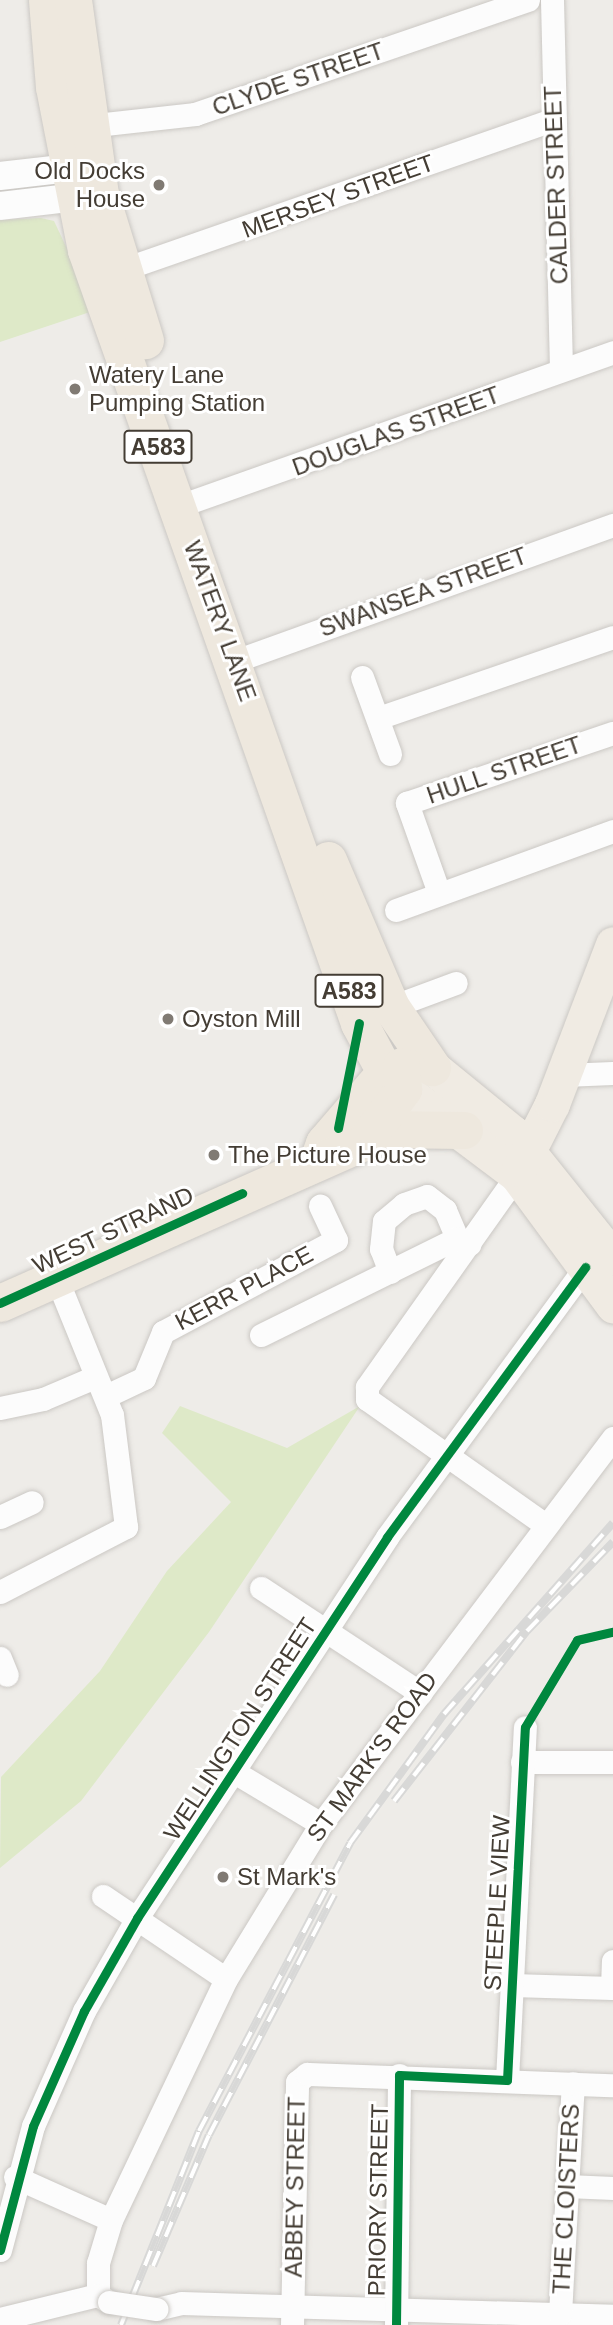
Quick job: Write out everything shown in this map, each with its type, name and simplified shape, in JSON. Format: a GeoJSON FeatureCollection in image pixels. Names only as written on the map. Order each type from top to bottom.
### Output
{"type":"FeatureCollection","features":[{"type":"Feature","properties":{"kind":"highway","name":"WATERY LANE"},"geometry":{"type":"LineString","coordinates":[[47,0],[84,182],[244,658],[366,922],[375,1015]]}},
{"type":"Feature","properties":{"kind":"highway","name":"WATERY LANE"},"geometry":{"type":"LineString","coordinates":[[73,0],[74,128]]}},
{"type":"Feature","properties":{"kind":"highway","name":"WATERY LANE"},"geometry":{"type":"LineString","coordinates":[[84,182],[121,270],[190,502]]}},
{"type":"Feature","properties":{"kind":"highway","name":"WATERY LANE"},"geometry":{"type":"LineString","coordinates":[[366,922],[375,1015],[405,1073]]}},
{"type":"Feature","properties":{"kind":"highway"},"geometry":{"type":"LineString","coordinates":[[371,964],[369,995],[405,1073]]}},
{"type":"Feature","properties":{"kind":"highway"},"geometry":{"type":"LineString","coordinates":[[329,1142],[375,1015]]}},
{"type":"Feature","properties":{"kind":"highway","name":"WEST STRAND"},"geometry":{"type":"LineString","coordinates":[[329,1142],[332,1158],[377,1129],[405,1073]]}},
{"type":"Feature","properties":{"kind":"highway","name":"WEST STRAND"},"geometry":{"type":"LineString","coordinates":[[0,1303],[329,1142],[405,1073]]}},
{"type":"Feature","properties":{"kind":"highway"},"geometry":{"type":"LineString","coordinates":[[377,1129],[464,1130]]}},
{"type":"Feature","properties":{"kind":"main road"},"geometry":{"type":"LineString","coordinates":[[522,1163],[557,1090],[613,944]]}},
{"type":"Feature","properties":{"kind":"main road","name":"WATERY LANE"},"geometry":{"type":"LineString","coordinates":[[405,1073],[461,1091],[522,1163]]}},
{"type":"Feature","properties":{"kind":"main road","name":"WATERY LANE"},"geometry":{"type":"LineString","coordinates":[[405,1073],[464,1130],[522,1163]]}},
{"type":"Feature","properties":{"kind":"main road"},"geometry":{"type":"LineString","coordinates":[[461,1091],[502,1102],[557,1090]]}},
{"type":"Feature","properties":{"kind":"main road"},"geometry":{"type":"LineString","coordinates":[[554,1184],[557,1090]]}},
{"type":"Feature","properties":{"kind":"main road","name":"A583"},"geometry":{"type":"LineString","coordinates":[[522,1163],[554,1184],[599,1262],[613,1305]]}},
{"type":"Feature","properties":{"kind":"main road","name":"A583"},"geometry":{"type":"LineString","coordinates":[[522,1163],[599,1262]]}},
{"type":"Feature","properties":{"kind":"street","name":"CLYDE STREET"},"geometry":{"type":"LineString","coordinates":[[74,128],[195,114],[528,0]]}},
{"type":"Feature","properties":{"kind":"street","name":"CALDER STREET"},"geometry":{"type":"LineString","coordinates":[[552,0],[561,370]]}},
{"type":"Feature","properties":{"kind":"street","name":"MERSEY STREET"},"geometry":{"type":"LineString","coordinates":[[121,270],[554,120]]}},
{"type":"Feature","properties":{"kind":"street"},"geometry":{"type":"LineString","coordinates":[[0,176],[84,182]]}},
{"type":"Feature","properties":{"kind":"street"},"geometry":{"type":"LineString","coordinates":[[0,206],[84,182]]}},
{"type":"Feature","properties":{"kind":"street","name":"DOUGLAS STREET"},"geometry":{"type":"LineString","coordinates":[[190,502],[613,352]]}},
{"type":"Feature","properties":{"kind":"street","name":"SWANSEA STREET"},"geometry":{"type":"LineString","coordinates":[[244,658],[613,524]]}},
{"type":"Feature","properties":{"kind":"street"},"geometry":{"type":"LineString","coordinates":[[378,718],[613,636]]}},
{"type":"Feature","properties":{"kind":"street"},"geometry":{"type":"LineString","coordinates":[[362,677],[390,754]]}},
{"type":"Feature","properties":{"kind":"street","name":"HULL STREET"},"geometry":{"type":"LineString","coordinates":[[439,893],[407,803],[613,733]]}},
{"type":"Feature","properties":{"kind":"street"},"geometry":{"type":"LineString","coordinates":[[366,922],[613,831]]}},
{"type":"Feature","properties":{"kind":"street"},"geometry":{"type":"LineString","coordinates":[[375,1015],[456,983]]}},
{"type":"Feature","properties":{"kind":"street"},"geometry":{"type":"LineString","coordinates":[[557,1090],[613,1073]]}},
{"type":"Feature","properties":{"kind":"street"},"geometry":{"type":"LineString","coordinates":[[522,1163],[464,1241],[367,1387],[373,1409],[544,1524]]}},
{"type":"Feature","properties":{"kind":"street"},"geometry":{"type":"LineString","coordinates":[[390,1272],[381,1249],[384,1221],[404,1205],[427,1196],[445,1210],[464,1241]]}},
{"type":"Feature","properties":{"kind":"street","name":"KERR PLACE"},"geometry":{"type":"LineString","coordinates":[[101,1386],[144,1378],[163,1332],[336,1240],[320,1205]]}},
{"type":"Feature","properties":{"kind":"street"},"geometry":{"type":"LineString","coordinates":[[261,1335],[390,1272],[464,1241]]}},
{"type":"Feature","properties":{"kind":"street","name":"WELLINGTON STREET"},"geometry":{"type":"LineString","coordinates":[[0,2250],[15,2177],[85,2011],[137,1918],[236,1773],[443,1456],[599,1262]]}},
{"type":"Feature","properties":{"kind":"street"},"geometry":{"type":"LineString","coordinates":[[0,1592],[126,1527],[101,1386],[56,1277]]}},
{"type":"Feature","properties":{"kind":"street"},"geometry":{"type":"LineString","coordinates":[[0,1408],[101,1386]]}},
{"type":"Feature","properties":{"kind":"street","name":"ST MARK'S ROAD"},"geometry":{"type":"LineString","coordinates":[[103,2299],[98,2263],[111,2220],[226,1979],[321,1824],[544,1524],[613,1438]]}},
{"type":"Feature","properties":{"kind":"street"},"geometry":{"type":"LineString","coordinates":[[0,1517],[32,1502]]}},
{"type":"Feature","properties":{"kind":"street"},"geometry":{"type":"LineString","coordinates":[[261,1588],[420,1693]]}},
{"type":"Feature","properties":{"kind":"street","name":"STEEPLE VIEW"},"geometry":{"type":"LineString","coordinates":[[507,2080],[525,1727]]}},
{"type":"Feature","properties":{"kind":"street"},"geometry":{"type":"LineString","coordinates":[[522,1762],[613,1762]]}},
{"type":"Feature","properties":{"kind":"street"},"geometry":{"type":"LineString","coordinates":[[236,1773],[321,1824]]}},
{"type":"Feature","properties":{"kind":"street"},"geometry":{"type":"LineString","coordinates":[[103,1896],[226,1979]]}},
{"type":"Feature","properties":{"kind":"street","name":"STEEPLE VIEW"},"geometry":{"type":"LineString","coordinates":[[512,1985],[612,1988],[613,1961]]}},
{"type":"Feature","properties":{"kind":"street","name":"ABBEY STREET"},"geometry":{"type":"LineString","coordinates":[[293,2317],[297,2082],[307,2074],[399,2075]]}},
{"type":"Feature","properties":{"kind":"street"},"geometry":{"type":"LineString","coordinates":[[399,2075],[613,2085]]}},
{"type":"Feature","properties":{"kind":"street","name":"PRIORY STREET"},"geometry":{"type":"LineString","coordinates":[[396,2317],[399,2075]]}},
{"type":"Feature","properties":{"kind":"street","name":"THE CLOISTERS"},"geometry":{"type":"LineString","coordinates":[[560,2314],[573,2083]]}},
{"type":"Feature","properties":{"kind":"street"},"geometry":{"type":"LineString","coordinates":[[15,2177],[111,2220]]}},
{"type":"Feature","properties":{"kind":"street"},"geometry":{"type":"LineString","coordinates":[[567,2186],[613,2188]]}},
{"type":"Feature","properties":{"kind":"street"},"geometry":{"type":"LineString","coordinates":[[0,2319],[103,2299],[166,2313],[293,2317],[560,2314],[613,2316]]}},
{"type":"Feature","properties":{"kind":"green space"},"geometry":{"type":"Polygon","coordinates":[[[41,218],[54,221],[96,310],[0,342],[0,220],[41,218]]]}},
{"type":"Feature","properties":{"kind":"green space"},"geometry":{"type":"Polygon","coordinates":[[[180,1406],[287,1448],[360,1406],[209,1632],[81,1801],[0,1868],[1,1777],[100,1671],[167,1571],[231,1502],[162,1433],[180,1406]]]}},
{"type":"Feature","properties":{"kind":"railway"},"geometry":{"type":"LineString","coordinates":[[121,2325],[199,2131],[350,1843],[444,1714],[613,1523]]}},
{"type":"Feature","properties":{"kind":"railway"},"geometry":{"type":"LineString","coordinates":[[394,1801],[527,1631],[613,1542]]}},
{"type":"Feature","properties":{"kind":"railway"},"geometry":{"type":"LineString","coordinates":[[153,2266],[209,2135],[334,1895]]}},
{"type":"Feature","properties":{"kind":"cycle path"},"geometry":{"type":"LineString","coordinates":[[338,1128],[359,1023]]}},
{"type":"Feature","properties":{"kind":"cycle path"},"geometry":{"type":"LineString","coordinates":[[0,1303],[242,1193]]}},
{"type":"Feature","properties":{"kind":"cycle path"},"geometry":{"type":"LineString","coordinates":[[0,2250],[33,2126],[84,2011],[137,1918],[387,1537],[585,1267]]}},
{"type":"Feature","properties":{"kind":"cycle path"},"geometry":{"type":"LineString","coordinates":[[396,2325],[399,2075],[507,2080],[525,1727],[577,1640],[613,1632]]}},
{"type":"Feature","properties":{"kind":"place","name":"Old Docks House"},"geometry":{"type":"Point","coordinates":[159,185]}},
{"type":"Feature","properties":{"kind":"place","name":"Watery Lane Pumping Station"},"geometry":{"type":"Point","coordinates":[75,389]}},
{"type":"Feature","properties":{"kind":"place","name":"Oyston Mill"},"geometry":{"type":"Point","coordinates":[168,1019]}},
{"type":"Feature","properties":{"kind":"place","name":"The Picture House"},"geometry":{"type":"Point","coordinates":[214,1155]}},
{"type":"Feature","properties":{"kind":"place","name":"St Mark's"},"geometry":{"type":"Point","coordinates":[223,1877]}}]}
